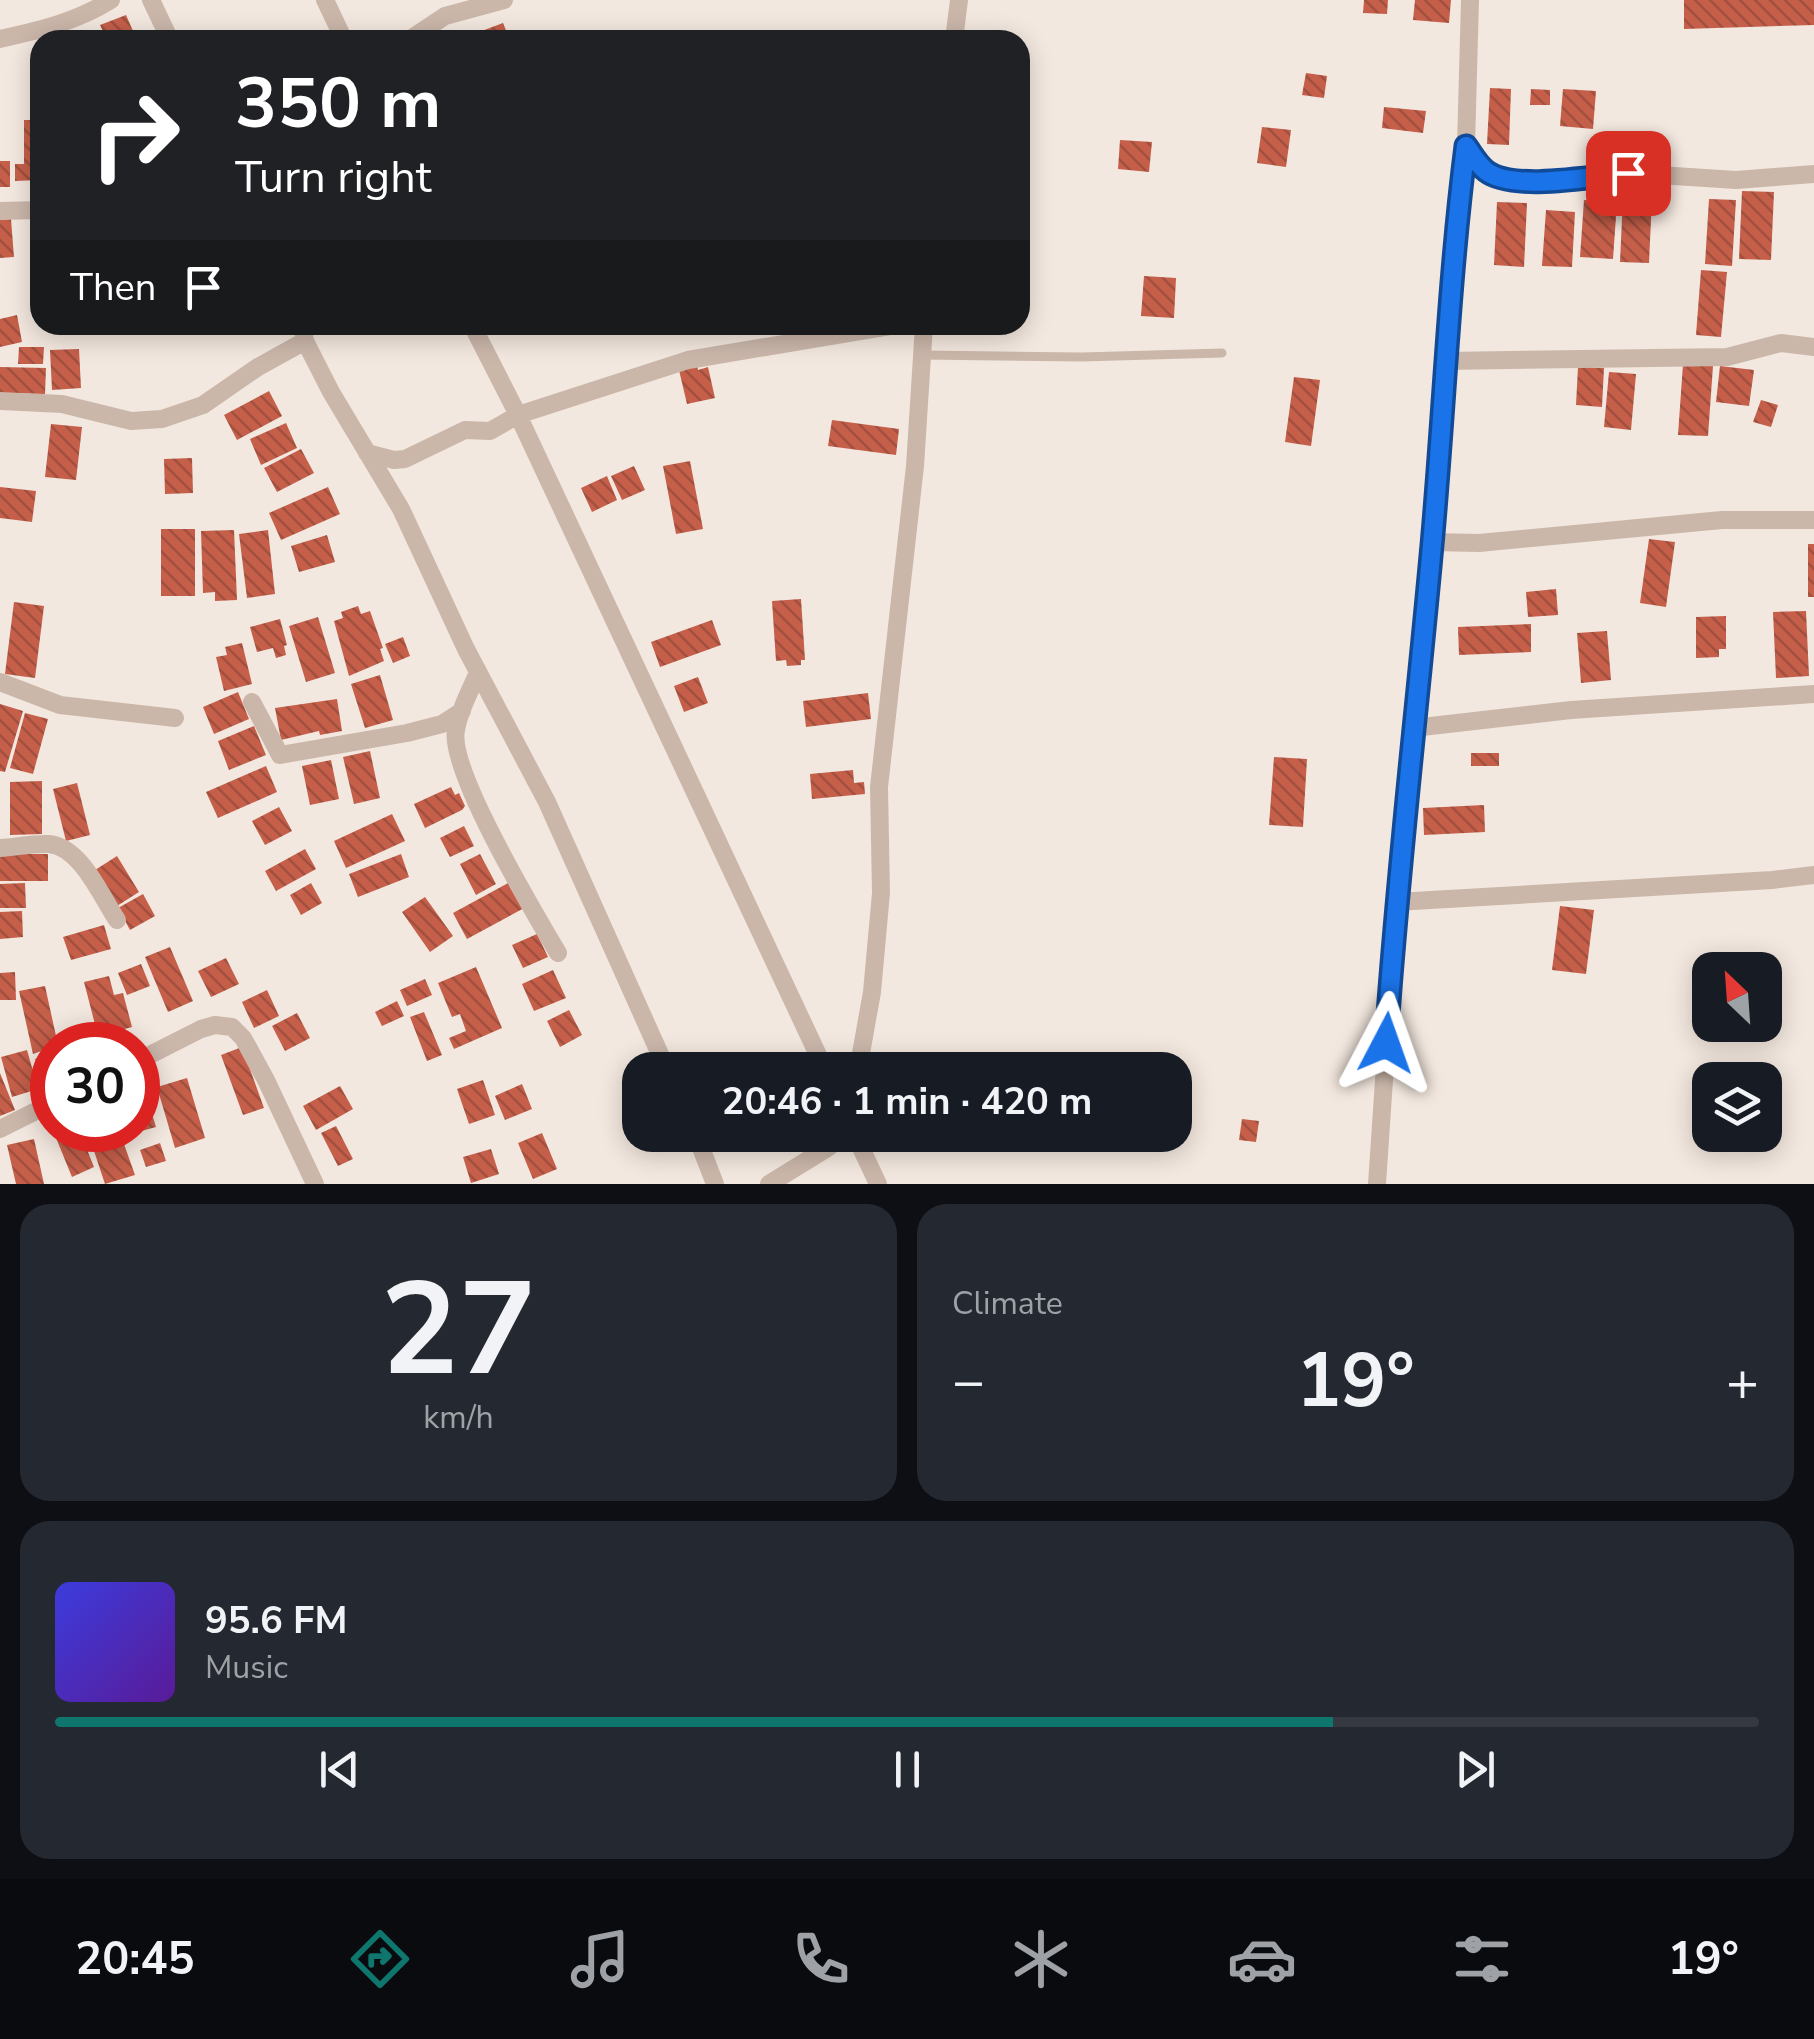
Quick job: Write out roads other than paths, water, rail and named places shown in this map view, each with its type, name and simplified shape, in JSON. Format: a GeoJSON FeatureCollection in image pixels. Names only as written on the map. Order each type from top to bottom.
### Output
{"type":"FeatureCollection","features":[{"type":"Feature","properties":{"kind":"street"},"geometry":{"type":"LineString","coordinates":[[42,30],[84,16],[111,0]]}},
{"type":"Feature","properties":{"kind":"street"},"geometry":{"type":"LineString","coordinates":[[152,0],[166,30]]}},
{"type":"Feature","properties":{"kind":"street"},"geometry":{"type":"LineString","coordinates":[[325,0],[339,30]]}},
{"type":"Feature","properties":{"kind":"street"},"geometry":{"type":"LineString","coordinates":[[424,30],[444,16],[504,0]]}},
{"type":"Feature","properties":{"kind":"street"},"geometry":{"type":"LineString","coordinates":[[956,30],[960,0]]}},
{"type":"Feature","properties":{"kind":"street"},"geometry":{"type":"LineString","coordinates":[[1377,1184],[1396,902],[1466,146],[1470,0]]}},
{"type":"Feature","properties":{"kind":"street"},"geometry":{"type":"LineString","coordinates":[[0,38],[30,32]]}},
{"type":"Feature","properties":{"kind":"street"},"geometry":{"type":"LineString","coordinates":[[1466,146],[1486,171],[1505,180],[1628,173],[1736,180],[1814,174]]}},
{"type":"Feature","properties":{"kind":"street"},"geometry":{"type":"LineString","coordinates":[[0,211],[30,210]]}},
{"type":"Feature","properties":{"kind":"street"},"geometry":{"type":"LineString","coordinates":[[0,401],[62,404],[131,420],[162,419],[203,405],[300,335]]}},
{"type":"Feature","properties":{"kind":"street"},"geometry":{"type":"LineString","coordinates":[[304,335],[401,509],[478,672],[547,802],[659,1052]]}},
{"type":"Feature","properties":{"kind":"street"},"geometry":{"type":"LineString","coordinates":[[477,335],[816,1052]]}},
{"type":"Feature","properties":{"kind":"street"},"geometry":{"type":"LineString","coordinates":[[367,453],[405,459],[465,430],[490,431],[518,416],[688,360],[837,335]]}},
{"type":"Feature","properties":{"kind":"street"},"geometry":{"type":"LineString","coordinates":[[861,1052],[872,992],[881,893],[879,787],[915,466],[923,335]]}},
{"type":"Feature","properties":{"kind":"street"},"geometry":{"type":"LineString","coordinates":[[1444,362],[1727,357],[1782,342],[1814,347]]}},
{"type":"Feature","properties":{"kind":"street"},"geometry":{"type":"LineString","coordinates":[[1432,542],[1546,538],[1704,521],[1814,520]]}},
{"type":"Feature","properties":{"kind":"street"},"geometry":{"type":"LineString","coordinates":[[478,672],[454,733],[462,766],[508,868],[558,953]]}},
{"type":"Feature","properties":{"kind":"street"},"geometry":{"type":"LineString","coordinates":[[0,682],[60,706],[175,718]]}},
{"type":"Feature","properties":{"kind":"street"},"geometry":{"type":"LineString","coordinates":[[1413,728],[1571,710],[1814,694]]}},
{"type":"Feature","properties":{"kind":"street"},"geometry":{"type":"LineString","coordinates":[[252,702],[280,755],[330,744],[378,740],[442,724],[462,711]]}},
{"type":"Feature","properties":{"kind":"street"},"geometry":{"type":"LineString","coordinates":[[0,848],[50,844],[64,848],[75,857],[117,920]]}},
{"type":"Feature","properties":{"kind":"street"},"geometry":{"type":"LineString","coordinates":[[1396,902],[1772,880],[1814,874]]}},
{"type":"Feature","properties":{"kind":"street"},"geometry":{"type":"LineString","coordinates":[[160,1050],[202,1029],[232,1026],[266,1080],[315,1184]]}},
{"type":"Feature","properties":{"kind":"street"},"geometry":{"type":"LineString","coordinates":[[0,1129],[30,1114]]}},
{"type":"Feature","properties":{"kind":"street"},"geometry":{"type":"LineString","coordinates":[[702,1152],[714,1184]]}},
{"type":"Feature","properties":{"kind":"street"},"geometry":{"type":"LineString","coordinates":[[768,1184],[821,1152]]}},
{"type":"Feature","properties":{"kind":"street"},"geometry":{"type":"LineString","coordinates":[[864,1152],[878,1184]]}},
{"type":"Feature","properties":{"kind":"lane"},"geometry":{"type":"LineString","coordinates":[[922,355],[1082,357],[1222,353]]}}]}
